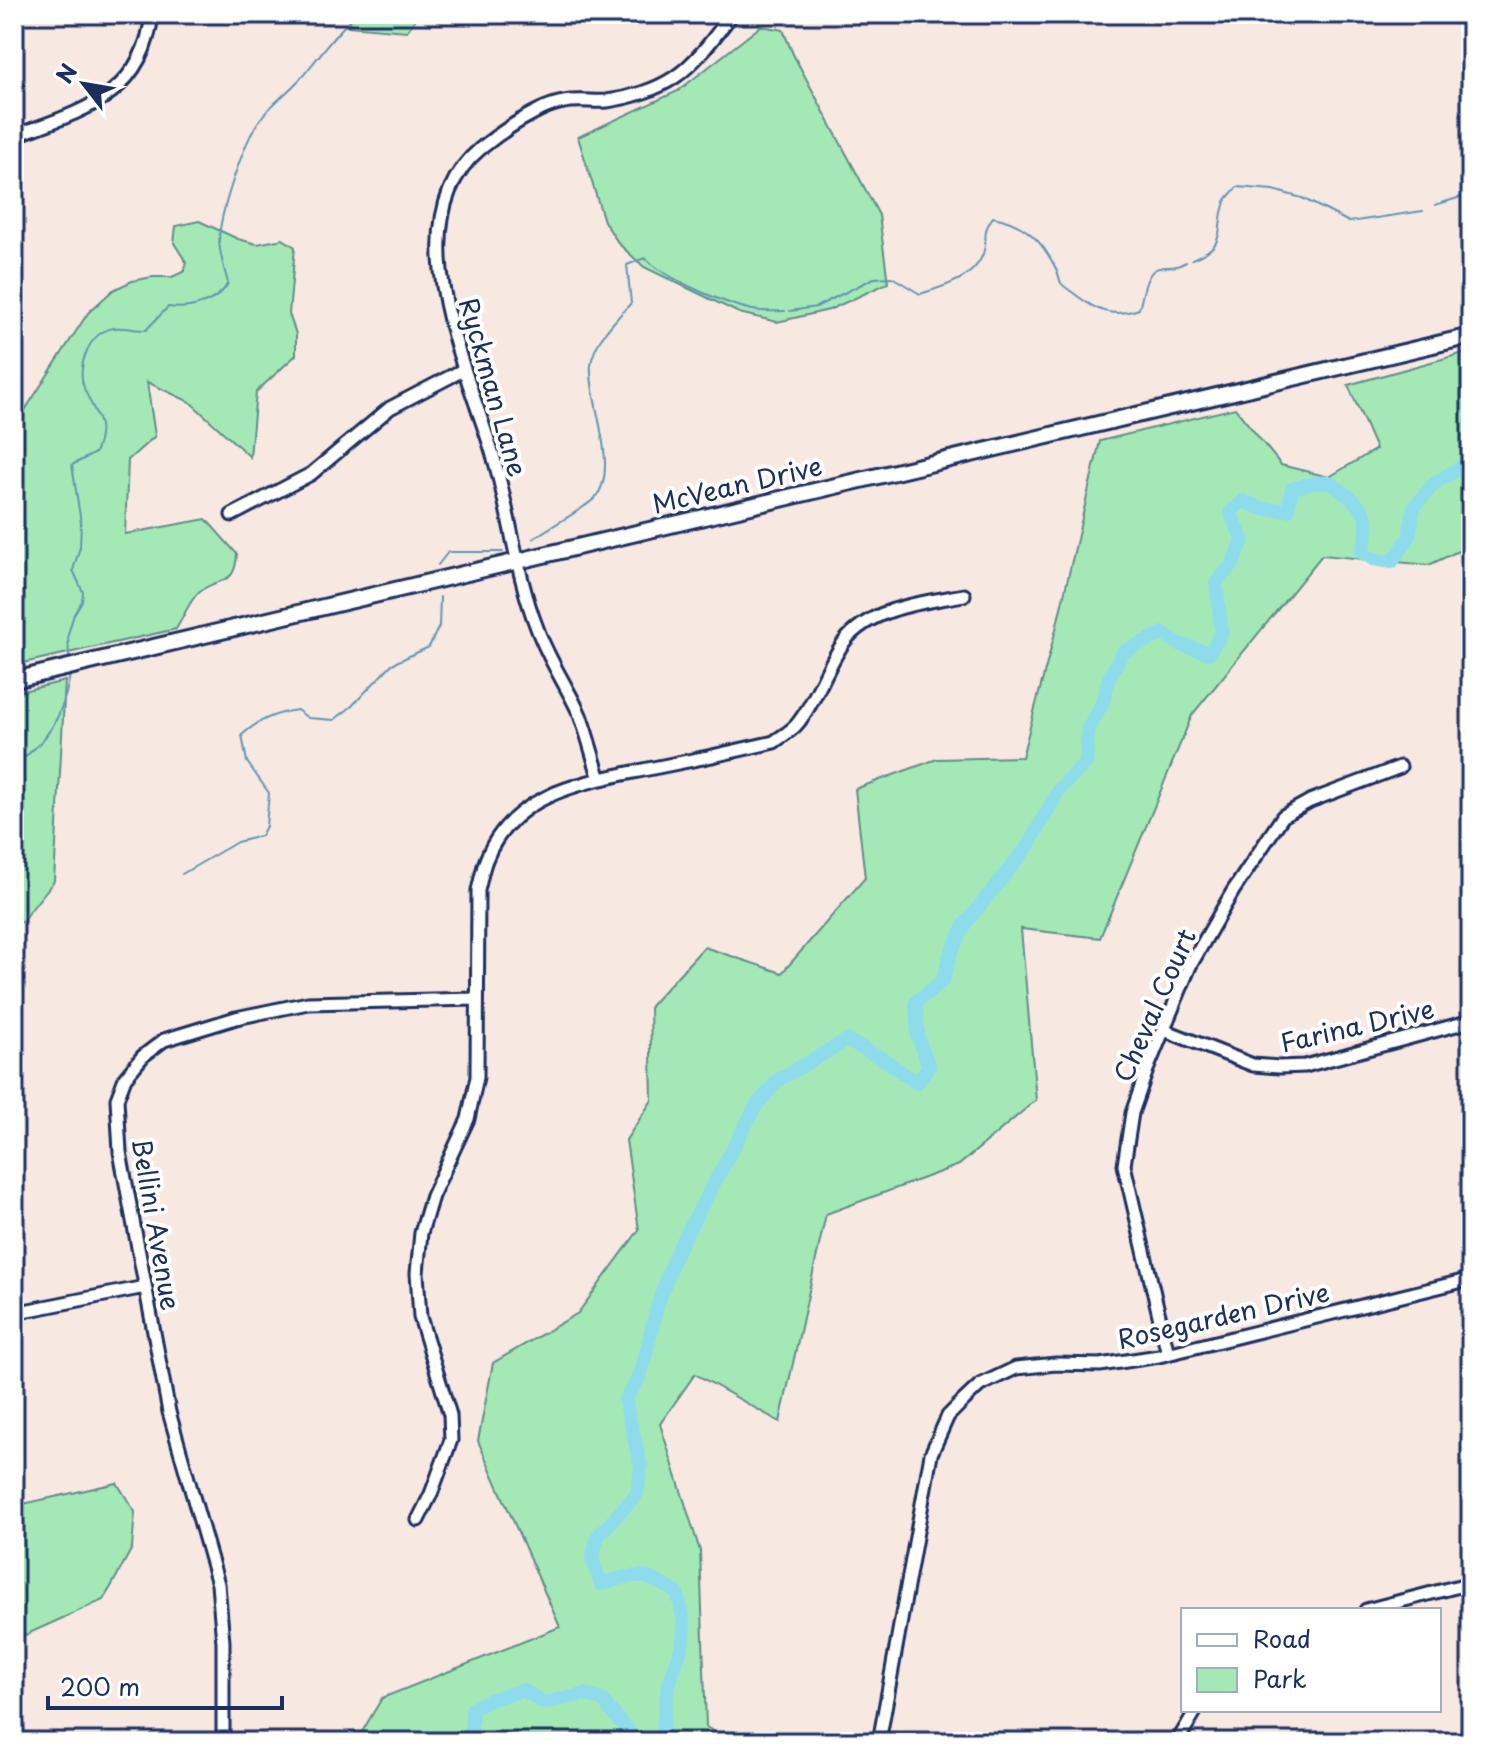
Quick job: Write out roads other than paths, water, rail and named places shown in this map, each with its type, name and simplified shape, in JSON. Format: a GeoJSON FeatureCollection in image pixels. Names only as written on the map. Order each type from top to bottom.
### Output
{"type":"FeatureCollection","features":[{"type":"Feature","properties":{"kind":"main road","name":"McVean Drive"},"geometry":{"type":"LineString","coordinates":[[14,680],[1471,336]]}},
{"type":"Feature","properties":{"kind":"street"},"geometry":{"type":"LineString","coordinates":[[14,136],[84,110],[114,91],[134,69],[149,39],[152,14]]}},
{"type":"Feature","properties":{"kind":"street","name":"Ryckman Lane"},"geometry":{"type":"LineString","coordinates":[[600,779],[580,717],[536,628],[492,452],[463,370],[444,296],[440,252],[442,222],[459,176],[477,152],[511,127],[563,102],[606,101],[638,94],[674,78],[691,63],[732,14]]}},
{"type":"Feature","properties":{"kind":"street"},"geometry":{"type":"LineString","coordinates":[[232,515],[311,474],[390,408],[463,370]]}},
{"type":"Feature","properties":{"kind":"street"},"geometry":{"type":"LineString","coordinates":[[418,1520],[451,1440],[450,1415],[420,1317],[417,1273],[420,1244],[432,1196],[468,1119],[477,1077],[475,999],[478,890],[498,838],[517,816],[551,793],[600,779],[774,742],[796,726],[846,639],[862,626],[911,605],[964,595]]}},
{"type":"Feature","properties":{"kind":"street","name":"Cheval Court"},"geometry":{"type":"LineString","coordinates":[[1168,1354],[1124,1165],[1132,1113],[1164,1030],[1190,966],[1233,891],[1283,816],[1310,801],[1400,767]]}},
{"type":"Feature","properties":{"kind":"street","name":"Bellini Avenue"},"geometry":{"type":"LineString","coordinates":[[223,1742],[223,1642],[218,1584],[174,1435],[117,1123],[117,1099],[125,1078],[143,1056],[164,1040],[247,1015],[308,1003],[475,999]]}},
{"type":"Feature","properties":{"kind":"street","name":"Farina Drive"},"geometry":{"type":"LineString","coordinates":[[1164,1030],[1253,1065],[1279,1067],[1305,1066],[1471,1021]]}},
{"type":"Feature","properties":{"kind":"street","name":"Rosegarden Drive"},"geometry":{"type":"LineString","coordinates":[[879,1742],[931,1454],[948,1416],[980,1385],[1016,1368],[1056,1364],[1100,1365],[1168,1354],[1471,1279]]}},
{"type":"Feature","properties":{"kind":"street"},"geometry":{"type":"LineString","coordinates":[[14,1313],[145,1287]]}},
{"type":"Feature","properties":{"kind":"street"},"geometry":{"type":"LineString","coordinates":[[1374,1608],[1471,1583]]}},
{"type":"Feature","properties":{"kind":"street"},"geometry":{"type":"LineString","coordinates":[[1177,1742],[1195,1712]]}},
{"type":"Feature","properties":{"kind":"waterway"},"geometry":{"type":"LineString","coordinates":[[69,659],[68,634],[83,592],[73,570],[80,547],[81,523],[72,465],[95,453],[100,434],[98,419],[82,380],[87,351],[105,331],[114,328],[146,330],[168,307],[202,304],[223,290],[228,283],[220,252],[220,229],[228,196],[248,142],[265,113],[300,79],[357,14]]}},
{"type":"Feature","properties":{"kind":"waterway"},"geometry":{"type":"LineString","coordinates":[[1192,259],[1212,248],[1216,242],[1225,202],[1237,187],[1273,190],[1302,198],[1349,222],[1423,211]]}},
{"type":"Feature","properties":{"kind":"waterway"},"geometry":{"type":"LineString","coordinates":[[1435,205],[1471,194]]}},
{"type":"Feature","properties":{"kind":"waterway"},"geometry":{"type":"LineString","coordinates":[[790,311],[816,307],[874,278],[892,277],[920,294],[957,281],[979,263],[985,249],[987,228],[993,217],[1015,224],[1032,235],[1052,260],[1062,284],[1091,305],[1113,313],[1139,309],[1145,285],[1154,270],[1186,262]]}},
{"type":"Feature","properties":{"kind":"waterway"},"geometry":{"type":"LineString","coordinates":[[533,539],[590,503],[602,485],[604,452],[591,365],[601,339],[631,303],[627,265],[645,258],[680,282],[727,302],[757,311],[785,311]]}},
{"type":"Feature","properties":{"kind":"waterway"},"geometry":{"type":"LineString","coordinates":[[662,1742],[667,1692],[684,1631],[677,1593],[640,1576],[601,1584],[592,1559],[598,1536],[637,1494],[641,1467],[625,1400],[641,1374],[657,1307],[675,1255],[756,1106],[778,1080],[847,1040],[888,1062],[917,1083],[929,1066],[918,1038],[916,1002],[943,980],[951,952],[966,923],[1028,846],[1060,788],[1086,763],[1088,729],[1103,702],[1109,677],[1123,652],[1163,633],[1179,644],[1209,653],[1222,633],[1216,583],[1233,564],[1243,540],[1230,512],[1243,501],[1263,509],[1288,510],[1292,489],[1315,483],[1331,484],[1352,499],[1366,518],[1367,533],[1361,552],[1373,559],[1392,562],[1409,538],[1414,507],[1435,483],[1471,461]]}},
{"type":"Feature","properties":{"kind":"waterway"},"geometry":{"type":"LineString","coordinates":[[438,565],[448,552],[503,552]]}},
{"type":"Feature","properties":{"kind":"waterway"},"geometry":{"type":"LineString","coordinates":[[182,874],[237,842],[261,836],[266,826],[269,793],[247,762],[242,735],[267,718],[297,710],[308,718],[334,720],[351,707],[392,664],[429,647],[439,626],[440,597]]}},
{"type":"Feature","properties":{"kind":"waterway"},"geometry":{"type":"LineString","coordinates":[[14,765],[37,747],[52,726],[63,703],[70,675]]}},
{"type":"Feature","properties":{"kind":"waterway"},"geometry":{"type":"LineString","coordinates":[[454,1742],[471,1733],[472,1709],[489,1700],[523,1690],[544,1703],[585,1694],[602,1700],[637,1742]]}},
{"type":"Feature","properties":{"kind":"waterway"},"geometry":{"type":"LineString","coordinates":[[414,1742],[427,1737],[442,1742]]}}]}
